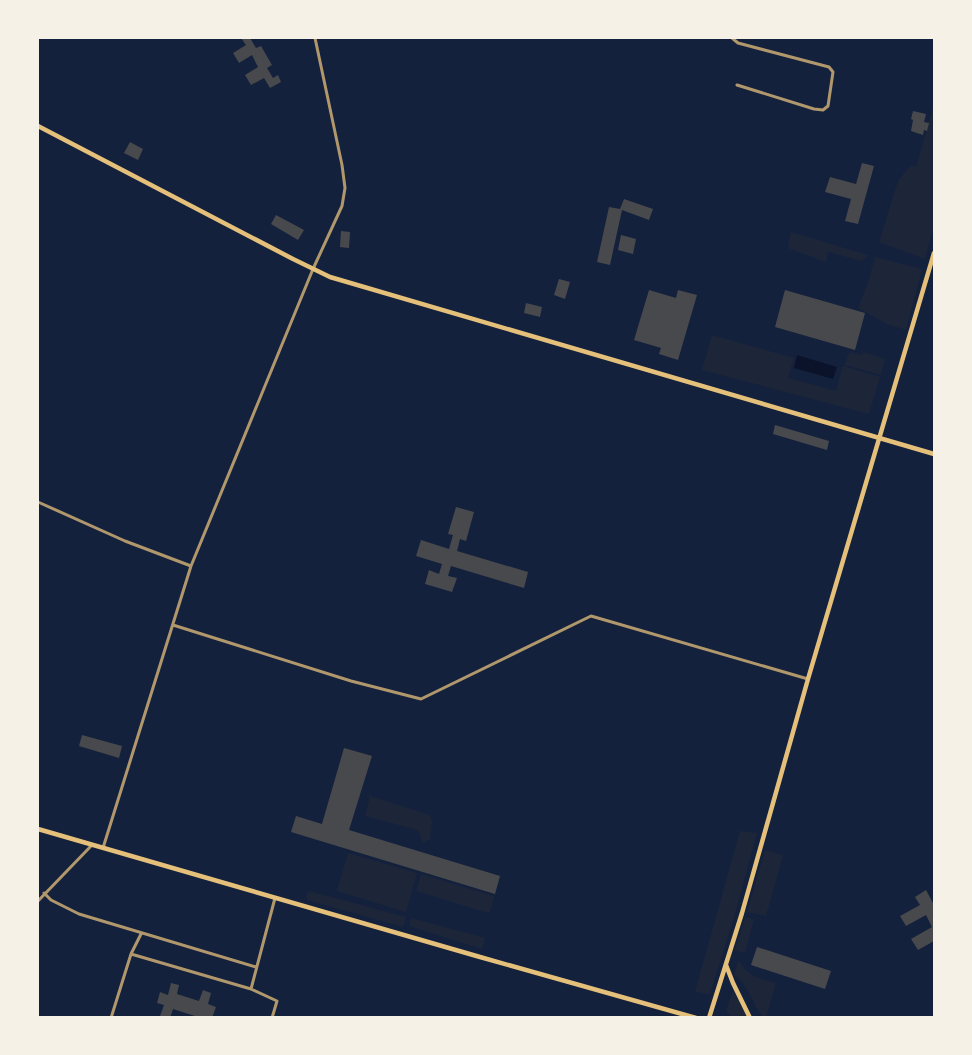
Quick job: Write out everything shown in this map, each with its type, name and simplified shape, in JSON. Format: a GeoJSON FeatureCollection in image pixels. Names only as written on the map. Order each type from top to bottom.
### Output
{"type":"FeatureCollection","features":[{"type":"Feature","properties":{"kind":"main road"},"geometry":{"type":"LineString","coordinates":[[38,126],[313,269],[342,281],[934,454]]}},
{"type":"Feature","properties":{"kind":"main road"},"geometry":{"type":"LineString","coordinates":[[709,1018],[742,913],[808,679],[934,253]]}},
{"type":"Feature","properties":{"kind":"main road"},"geometry":{"type":"LineString","coordinates":[[38,828],[275,898],[696,1018]]}},
{"type":"Feature","properties":{"kind":"main road"},"geometry":{"type":"LineString","coordinates":[[725,964],[750,1018]]}},
{"type":"Feature","properties":{"kind":"street"},"geometry":{"type":"LineString","coordinates":[[102,848],[191,566],[313,269],[342,206],[345,188],[342,164],[315,38]]}},
{"type":"Feature","properties":{"kind":"street"},"geometry":{"type":"LineString","coordinates":[[732,38],[738,42],[829,67],[833,72],[828,106],[823,110],[737,85]]}},
{"type":"Feature","properties":{"kind":"street"},"geometry":{"type":"LineString","coordinates":[[38,502],[125,541],[191,566]]}},
{"type":"Feature","properties":{"kind":"street"},"geometry":{"type":"LineString","coordinates":[[172,625],[351,681],[421,700],[591,616],[808,679]]}},
{"type":"Feature","properties":{"kind":"street"},"geometry":{"type":"LineString","coordinates":[[38,901],[92,845]]}},
{"type":"Feature","properties":{"kind":"street"},"geometry":{"type":"LineString","coordinates":[[44,894],[50,900],[79,914],[256,967]]}},
{"type":"Feature","properties":{"kind":"street"},"geometry":{"type":"LineString","coordinates":[[251,989],[275,898]]}},
{"type":"Feature","properties":{"kind":"street"},"geometry":{"type":"LineString","coordinates":[[111,1018],[131,954],[141,934]]}},
{"type":"Feature","properties":{"kind":"street"},"geometry":{"type":"LineString","coordinates":[[131,954],[251,989],[277,1001],[272,1018]]}},
{"type":"Feature","properties":{"kind":"shaded area"},"geometry":{"type":"Polygon","coordinates":[[[934,104],[934,225],[925,259],[879,242],[898,181],[910,166],[916,167],[934,104]]]}},
{"type":"Feature","properties":{"kind":"shaded area"},"geometry":{"type":"Polygon","coordinates":[[[791,232],[868,255],[862,261],[828,252],[826,262],[790,249],[788,245],[791,232]]]}},
{"type":"Feature","properties":{"kind":"shaded area"},"geometry":{"type":"Polygon","coordinates":[[[875,257],[922,269],[906,330],[887,324],[858,308],[867,286],[875,257]]]}},
{"type":"Feature","properties":{"kind":"shaded area"},"geometry":{"type":"Polygon","coordinates":[[[712,335],[794,358],[788,378],[836,391],[843,366],[880,377],[869,414],[702,370],[712,335]]]}},
{"type":"Feature","properties":{"kind":"shaded area"},"geometry":{"type":"Polygon","coordinates":[[[849,352],[862,355],[863,352],[885,359],[881,375],[845,365],[849,352]]]}},
{"type":"Feature","properties":{"kind":"shaded area"},"geometry":{"type":"Polygon","coordinates":[[[797,355],[837,367],[833,379],[794,368],[797,355]]]}},
{"type":"Feature","properties":{"kind":"shaded area"},"geometry":{"type":"Polygon","coordinates":[[[370,796],[430,815],[432,821],[430,839],[423,843],[418,830],[365,816],[370,796]]]}},
{"type":"Feature","properties":{"kind":"shaded area"},"geometry":{"type":"Polygon","coordinates":[[[740,831],[757,833],[735,914],[710,994],[695,992],[740,831]]]}},
{"type":"Feature","properties":{"kind":"shaded area"},"geometry":{"type":"Polygon","coordinates":[[[765,850],[783,855],[766,916],[747,912],[765,850]]]}},
{"type":"Feature","properties":{"kind":"shaded area"},"geometry":{"type":"Polygon","coordinates":[[[348,853],[417,873],[406,912],[337,891],[348,853]]]}},
{"type":"Feature","properties":{"kind":"shaded area"},"geometry":{"type":"Polygon","coordinates":[[[421,874],[494,896],[490,912],[488,913],[416,891],[421,874]]]}},
{"type":"Feature","properties":{"kind":"shaded area"},"geometry":{"type":"Polygon","coordinates":[[[309,891],[406,917],[403,927],[307,900],[306,896],[309,891]]]}},
{"type":"Feature","properties":{"kind":"shaded area"},"geometry":{"type":"Polygon","coordinates":[[[745,917],[754,919],[745,953],[735,950],[745,917]]]}},
{"type":"Feature","properties":{"kind":"shaded area"},"geometry":{"type":"Polygon","coordinates":[[[411,918],[485,938],[482,949],[409,926],[411,918]]]}},
{"type":"Feature","properties":{"kind":"shaded area"},"geometry":{"type":"Polygon","coordinates":[[[738,960],[754,976],[776,983],[766,1017],[763,1017],[743,984],[734,975],[738,960]]]}},
{"type":"Feature","properties":{"kind":"shaded area"},"geometry":{"type":"Polygon","coordinates":[[[733,990],[749,1017],[731,1016],[726,1011],[733,990]]]}},
{"type":"Feature","properties":{"kind":"building"},"geometry":{"type":"Polygon","coordinates":[[[241,38],[250,38],[256,48],[261,46],[272,65],[267,68],[273,78],[278,75],[281,82],[270,88],[264,78],[251,85],[245,75],[258,67],[252,55],[239,63],[233,53],[246,45],[241,38]]]}},
{"type":"Feature","properties":{"kind":"building"},"geometry":{"type":"Polygon","coordinates":[[[913,111],[926,114],[924,122],[929,123],[927,131],[924,130],[923,135],[911,131],[913,111]]]}},
{"type":"Feature","properties":{"kind":"building"},"geometry":{"type":"Polygon","coordinates":[[[130,142],[143,149],[138,160],[124,153],[130,142]]]}},
{"type":"Feature","properties":{"kind":"building"},"geometry":{"type":"Polygon","coordinates":[[[862,163],[874,166],[858,224],[845,221],[851,199],[825,192],[830,177],[856,184],[862,163]]]}},
{"type":"Feature","properties":{"kind":"building"},"geometry":{"type":"Polygon","coordinates":[[[624,199],[653,209],[649,220],[622,210],[610,265],[597,262],[609,207],[620,209],[624,199]]]}},
{"type":"Feature","properties":{"kind":"building"},"geometry":{"type":"Polygon","coordinates":[[[276,215],[304,230],[298,240],[271,224],[276,215]]]}},
{"type":"Feature","properties":{"kind":"building"},"geometry":{"type":"Polygon","coordinates":[[[341,231],[350,232],[349,248],[340,247],[341,231]]]}},
{"type":"Feature","properties":{"kind":"building"},"geometry":{"type":"Polygon","coordinates":[[[621,235],[636,239],[633,254],[618,250],[621,235]]]}},
{"type":"Feature","properties":{"kind":"building"},"geometry":{"type":"Polygon","coordinates":[[[559,279],[570,282],[565,299],[554,295],[559,279]]]}},
{"type":"Feature","properties":{"kind":"building"},"geometry":{"type":"Polygon","coordinates":[[[649,290],[676,298],[678,290],[697,295],[678,360],[659,354],[661,348],[634,340],[649,290]]]}},
{"type":"Feature","properties":{"kind":"building"},"geometry":{"type":"Polygon","coordinates":[[[785,290],[865,313],[855,350],[775,327],[785,290]]]}},
{"type":"Feature","properties":{"kind":"building"},"geometry":{"type":"Polygon","coordinates":[[[526,303],[542,307],[540,317],[524,313],[526,303]]]}},
{"type":"Feature","properties":{"kind":"building"},"geometry":{"type":"Polygon","coordinates":[[[775,425],[829,441],[827,450],[773,434],[775,425]]]}},
{"type":"Feature","properties":{"kind":"building"},"geometry":{"type":"Polygon","coordinates":[[[456,507],[474,512],[466,541],[460,539],[457,551],[528,572],[524,588],[451,566],[448,576],[457,578],[452,592],[425,584],[429,570],[439,574],[442,564],[416,556],[421,540],[449,549],[453,535],[448,534],[456,507]]]}},
{"type":"Feature","properties":{"kind":"building"},"geometry":{"type":"Polygon","coordinates":[[[82,735],[122,746],[119,758],[79,746],[82,735]]]}},
{"type":"Feature","properties":{"kind":"building"},"geometry":{"type":"Polygon","coordinates":[[[344,748],[372,756],[349,830],[500,876],[495,894],[291,832],[296,816],[322,824],[344,748]]]}},
{"type":"Feature","properties":{"kind":"building"},"geometry":{"type":"Polygon","coordinates":[[[926,890],[934,905],[934,941],[918,950],[911,939],[932,927],[926,915],[906,926],[900,916],[920,905],[915,897],[926,890]]]}},
{"type":"Feature","properties":{"kind":"building"},"geometry":{"type":"Polygon","coordinates":[[[757,947],[831,971],[825,989],[751,965],[757,947]]]}},
{"type":"Feature","properties":{"kind":"building"},"geometry":{"type":"Polygon","coordinates":[[[171,983],[179,985],[177,994],[199,1001],[203,990],[211,993],[208,1004],[216,1007],[212,1018],[195,1018],[195,1016],[173,1009],[170,1018],[160,1016],[164,1005],[157,1003],[160,992],[168,995],[171,983]]]}}]}
